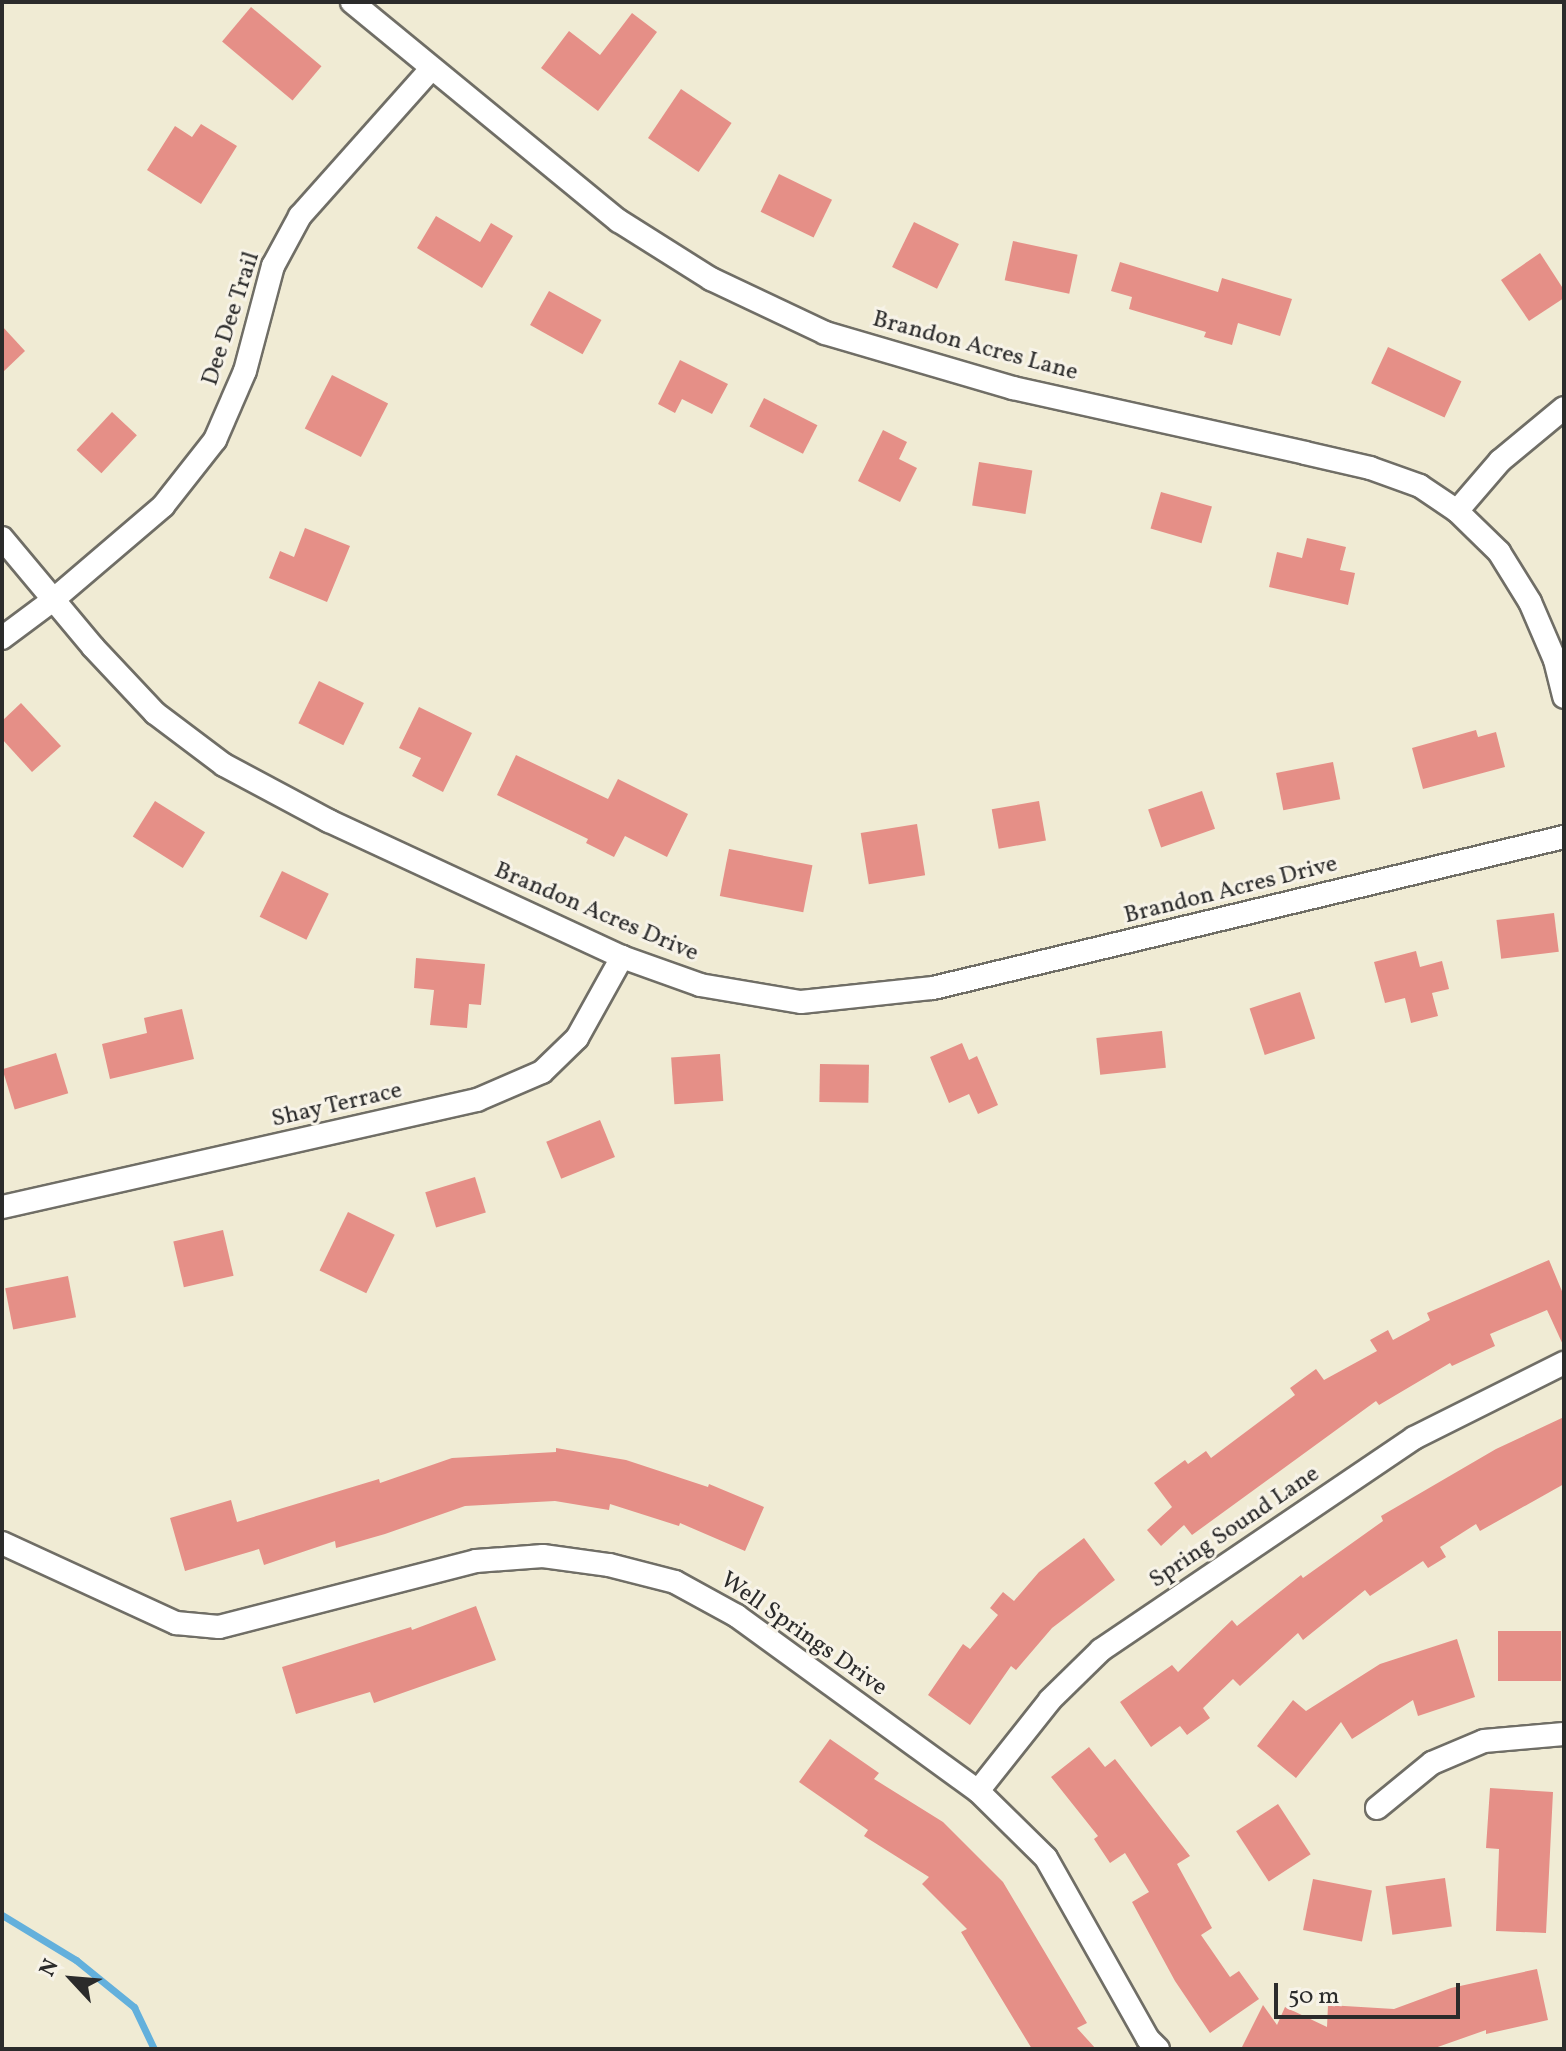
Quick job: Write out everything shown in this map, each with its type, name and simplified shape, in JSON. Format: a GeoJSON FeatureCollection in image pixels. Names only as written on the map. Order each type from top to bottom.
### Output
{"type":"FeatureCollection","features":[{"type":"Feature","properties":{"kind":"street","name":"Brandon Acres Lane"},"geometry":{"type":"LineString","coordinates":[[352,2],[619,221],[711,279],[825,333],[1013,388],[1370,468],[1420,486],[1457,511],[1499,552],[1530,602],[1555,660],[1564,697]]}},
{"type":"Feature","properties":{"kind":"street","name":"Dee Dee Trail"},"geometry":{"type":"LineString","coordinates":[[2,638],[53,600],[163,506],[215,440],[245,371],[273,266],[300,216],[431,69]]}},
{"type":"Feature","properties":{"kind":"street"},"geometry":{"type":"LineString","coordinates":[[1457,511],[1500,461],[1564,408]]}},
{"type":"Feature","properties":{"kind":"street","name":"Brandon Acres Drive"},"geometry":{"type":"LineString","coordinates":[[2,538],[53,600],[155,713],[224,765],[329,821],[622,957],[700,985],[801,1002],[933,988],[1564,837]]}},
{"type":"Feature","properties":{"kind":"street","name":"Shay Terrace"},"geometry":{"type":"LineString","coordinates":[[2,1207],[477,1100],[542,1072],[577,1038],[622,957]]}},
{"type":"Feature","properties":{"kind":"street","name":"Spring Sound Lane"},"geometry":{"type":"LineString","coordinates":[[978,1791],[1050,1700],[1101,1650],[1414,1438],[1564,1363]]}},
{"type":"Feature","properties":{"kind":"street","name":"Well Springs Drive"},"geometry":{"type":"LineString","coordinates":[[2,1543],[176,1623],[219,1627],[476,1561],[543,1556],[622,1568],[675,1582],[737,1616],[978,1791],[1046,1858],[1148,2039],[1158,2049]]}},
{"type":"Feature","properties":{"kind":"street"},"geometry":{"type":"LineString","coordinates":[[1377,1808],[1432,1763],[1484,1741],[1564,1734]]}},
{"type":"Feature","properties":{"kind":"building"},"geometry":{"type":"Polygon","coordinates":[[[251,7],[321,66],[293,101],[222,41],[251,7]]]}},
{"type":"Feature","properties":{"kind":"building"},"geometry":{"type":"Polygon","coordinates":[[[632,13],[657,32],[598,111],[541,68],[569,31],[600,55],[632,13]]]}},
{"type":"Feature","properties":{"kind":"building"},"geometry":{"type":"Polygon","coordinates":[[[681,89],[732,123],[699,172],[648,138],[681,89]]]}},
{"type":"Feature","properties":{"kind":"building"},"geometry":{"type":"Polygon","coordinates":[[[201,124],[237,146],[201,204],[147,170],[175,126],[192,137],[201,124]]]}},
{"type":"Feature","properties":{"kind":"building"},"geometry":{"type":"Polygon","coordinates":[[[779,174],[832,200],[814,238],[761,212],[779,174]]]}},
{"type":"Feature","properties":{"kind":"building"},"geometry":{"type":"Polygon","coordinates":[[[436,216],[480,242],[491,223],[513,236],[482,288],[417,248],[436,216]]]}},
{"type":"Feature","properties":{"kind":"building"},"geometry":{"type":"Polygon","coordinates":[[[914,222],[959,244],[937,289],[892,267],[914,222]]]}},
{"type":"Feature","properties":{"kind":"building"},"geometry":{"type":"Polygon","coordinates":[[[1013,241],[1078,255],[1069,294],[1005,280],[1013,241]]]}},
{"type":"Feature","properties":{"kind":"building"},"geometry":{"type":"Polygon","coordinates":[[[1540,253],[1564,290],[1564,298],[1529,321],[1501,280],[1540,253]]]}},
{"type":"Feature","properties":{"kind":"building"},"geometry":{"type":"Polygon","coordinates":[[[1120,262],[1218,292],[1222,278],[1292,299],[1280,336],[1238,323],[1232,345],[1204,337],[1206,332],[1129,309],[1132,297],[1111,291],[1120,262]]]}},
{"type":"Feature","properties":{"kind":"building"},"geometry":{"type":"Polygon","coordinates":[[[549,291],[601,320],[583,354],[530,325],[549,291]]]}},
{"type":"Feature","properties":{"kind":"building"},"geometry":{"type":"Polygon","coordinates":[[[2,326],[25,351],[2,373],[2,326]]]}},
{"type":"Feature","properties":{"kind":"building"},"geometry":{"type":"Polygon","coordinates":[[[1388,347],[1461,381],[1445,417],[1371,383],[1388,347]]]}},
{"type":"Feature","properties":{"kind":"building"},"geometry":{"type":"Polygon","coordinates":[[[680,360],[728,384],[712,414],[682,399],[675,413],[658,404],[680,360]]]}},
{"type":"Feature","properties":{"kind":"building"},"geometry":{"type":"Polygon","coordinates":[[[332,375],[388,404],[361,457],[305,428],[332,375]]]}},
{"type":"Feature","properties":{"kind":"building"},"geometry":{"type":"Polygon","coordinates":[[[764,398],[817,425],[803,454],[749,427],[764,398]]]}},
{"type":"Feature","properties":{"kind":"building"},"geometry":{"type":"Polygon","coordinates":[[[112,412],[137,435],[101,473],[77,450],[112,412]]]}},
{"type":"Feature","properties":{"kind":"building"},"geometry":{"type":"Polygon","coordinates":[[[883,430],[907,442],[899,459],[917,468],[900,502],[858,481],[883,430]]]}},
{"type":"Feature","properties":{"kind":"building"},"geometry":{"type":"Polygon","coordinates":[[[979,462],[1032,470],[1025,514],[972,505],[979,462]]]}},
{"type":"Feature","properties":{"kind":"building"},"geometry":{"type":"Polygon","coordinates":[[[1161,492],[1212,507],[1201,543],[1151,529],[1161,492]]]}},
{"type":"Feature","properties":{"kind":"building"},"geometry":{"type":"Polygon","coordinates":[[[305,528],[350,546],[327,602],[269,578],[280,551],[294,557],[305,528]]]}},
{"type":"Feature","properties":{"kind":"building"},"geometry":{"type":"Polygon","coordinates":[[[1307,538],[1346,547],[1340,570],[1355,573],[1348,605],[1269,587],[1277,552],[1302,558],[1307,538]]]}},
{"type":"Feature","properties":{"kind":"building"},"geometry":{"type":"Polygon","coordinates":[[[319,681],[364,703],[343,745],[298,723],[319,681]]]}},
{"type":"Feature","properties":{"kind":"building"},"geometry":{"type":"Polygon","coordinates":[[[21,703],[61,746],[32,772],[2,739],[2,721],[21,703]]]}},
{"type":"Feature","properties":{"kind":"building"},"geometry":{"type":"Polygon","coordinates":[[[419,707],[472,733],[443,792],[412,776],[421,758],[399,748],[419,707]]]}},
{"type":"Feature","properties":{"kind":"building"},"geometry":{"type":"Polygon","coordinates":[[[1476,730],[1478,737],[1496,732],[1505,767],[1423,789],[1412,748],[1476,730]]]}},
{"type":"Feature","properties":{"kind":"building"},"geometry":{"type":"Polygon","coordinates":[[[516,755],[608,799],[618,779],[688,814],[667,857],[625,836],[614,857],[586,843],[588,839],[497,795],[516,755]]]}},
{"type":"Feature","properties":{"kind":"building"},"geometry":{"type":"Polygon","coordinates":[[[1333,762],[1340,799],[1283,810],[1276,773],[1333,762]]]}},
{"type":"Feature","properties":{"kind":"building"},"geometry":{"type":"Polygon","coordinates":[[[1202,791],[1215,829],[1161,847],[1148,810],[1202,791]]]}},
{"type":"Feature","properties":{"kind":"building"},"geometry":{"type":"Polygon","coordinates":[[[155,801],[205,832],[183,868],[133,837],[155,801]]]}},
{"type":"Feature","properties":{"kind":"building"},"geometry":{"type":"Polygon","coordinates":[[[1039,801],[1046,840],[999,849],[992,809],[1039,801]]]}},
{"type":"Feature","properties":{"kind":"building"},"geometry":{"type":"Polygon","coordinates":[[[917,824],[925,875],[869,884],[861,833],[917,824]]]}},
{"type":"Feature","properties":{"kind":"building"},"geometry":{"type":"Polygon","coordinates":[[[729,849],[812,865],[803,912],[720,896],[729,849]]]}},
{"type":"Feature","properties":{"kind":"building"},"geometry":{"type":"Polygon","coordinates":[[[282,871],[329,894],[306,940],[260,917],[282,871]]]}},
{"type":"Feature","properties":{"kind":"building"},"geometry":{"type":"Polygon","coordinates":[[[1554,913],[1559,952],[1501,959],[1496,920],[1554,913]]]}},
{"type":"Feature","properties":{"kind":"building"},"geometry":{"type":"Polygon","coordinates":[[[1416,951],[1420,967],[1442,961],[1449,989],[1432,993],[1438,1016],[1411,1023],[1405,998],[1385,1003],[1374,962],[1416,951]]]}},
{"type":"Feature","properties":{"kind":"building"},"geometry":{"type":"Polygon","coordinates":[[[416,958],[485,964],[481,1005],[469,1004],[467,1028],[430,1025],[434,990],[414,988],[416,958]]]}},
{"type":"Feature","properties":{"kind":"building"},"geometry":{"type":"Polygon","coordinates":[[[1300,992],[1315,1039],[1265,1055],[1250,1008],[1300,992]]]}},
{"type":"Feature","properties":{"kind":"building"},"geometry":{"type":"Polygon","coordinates":[[[182,1009],[194,1059],[110,1079],[102,1044],[147,1033],[144,1018],[182,1009]]]}},
{"type":"Feature","properties":{"kind":"building"},"geometry":{"type":"Polygon","coordinates":[[[1162,1031],[1166,1068],[1100,1075],[1096,1038],[1162,1031]]]}},
{"type":"Feature","properties":{"kind":"building"},"geometry":{"type":"Polygon","coordinates":[[[962,1043],[969,1060],[977,1056],[998,1105],[978,1114],[969,1094],[949,1103],[930,1057],[962,1043]]]}},
{"type":"Feature","properties":{"kind":"building"},"geometry":{"type":"Polygon","coordinates":[[[56,1053],[68,1093],[15,1110],[2,1069],[56,1053]]]}},
{"type":"Feature","properties":{"kind":"building"},"geometry":{"type":"Polygon","coordinates":[[[720,1054],[723,1101],[674,1104],[671,1057],[720,1054]]]}},
{"type":"Feature","properties":{"kind":"building"},"geometry":{"type":"Polygon","coordinates":[[[820,1064],[869,1065],[868,1103],[819,1102],[820,1064]]]}},
{"type":"Feature","properties":{"kind":"building"},"geometry":{"type":"Polygon","coordinates":[[[600,1120],[615,1157],[561,1179],[546,1142],[600,1120]]]}},
{"type":"Feature","properties":{"kind":"building"},"geometry":{"type":"Polygon","coordinates":[[[475,1177],[486,1212],[436,1228],[425,1192],[475,1177]]]}},
{"type":"Feature","properties":{"kind":"building"},"geometry":{"type":"Polygon","coordinates":[[[348,1212],[395,1235],[366,1293],[320,1270],[348,1212]]]}},
{"type":"Feature","properties":{"kind":"building"},"geometry":{"type":"Polygon","coordinates":[[[223,1230],[234,1276],[184,1287],[173,1241],[223,1230]]]}},
{"type":"Feature","properties":{"kind":"building"},"geometry":{"type":"Polygon","coordinates":[[[1549,1260],[1564,1296],[1564,1347],[1547,1310],[1490,1334],[1495,1346],[1452,1366],[1450,1363],[1379,1405],[1376,1401],[1192,1535],[1184,1525],[1161,1546],[1147,1530],[1172,1507],[1154,1483],[1185,1460],[1188,1464],[1206,1451],[1211,1458],[1295,1395],[1290,1388],[1316,1369],[1324,1380],[1377,1351],[1370,1340],[1388,1330],[1393,1340],[1430,1320],[1427,1313],[1549,1260]]]}},
{"type":"Feature","properties":{"kind":"building"},"geometry":{"type":"Polygon","coordinates":[[[68,1276],[76,1317],[13,1329],[5,1288],[68,1276]]]}},
{"type":"Feature","properties":{"kind":"building"},"geometry":{"type":"Polygon","coordinates":[[[1564,1417],[1564,1484],[1480,1531],[1476,1524],[1440,1547],[1446,1557],[1428,1568],[1423,1561],[1370,1596],[1365,1590],[1303,1640],[1298,1633],[1240,1686],[1233,1679],[1203,1708],[1210,1718],[1187,1735],[1180,1726],[1151,1747],[1120,1702],[1172,1665],[1178,1672],[1232,1620],[1237,1626],[1301,1575],[1303,1578],[1383,1521],[1381,1516],[1496,1449],[1564,1417]]]}},
{"type":"Feature","properties":{"kind":"building"},"geometry":{"type":"Polygon","coordinates":[[[556,1448],[626,1460],[708,1487],[709,1484],[764,1507],[745,1551],[680,1523],[679,1526],[610,1504],[609,1510],[555,1501],[465,1506],[385,1534],[336,1548],[335,1541],[264,1565],[259,1549],[185,1571],[170,1518],[231,1500],[237,1522],[379,1479],[380,1483],[452,1458],[556,1452],[556,1448]]]}},
{"type":"Feature","properties":{"kind":"building"},"geometry":{"type":"Polygon","coordinates":[[[1084,1538],[1115,1580],[1052,1628],[1016,1670],[1011,1666],[970,1725],[928,1695],[963,1644],[970,1649],[998,1615],[990,1608],[1003,1592],[1014,1601],[1039,1572],[1084,1538]]]}},
{"type":"Feature","properties":{"kind":"building"},"geometry":{"type":"Polygon","coordinates":[[[476,1606],[496,1660],[374,1703],[370,1692],[296,1714],[282,1667],[411,1627],[412,1630],[476,1606]]]}},
{"type":"Feature","properties":{"kind":"building"},"geometry":{"type":"Polygon","coordinates":[[[1498,1631],[1561,1631],[1561,1681],[1498,1681],[1498,1631]]]}},
{"type":"Feature","properties":{"kind":"building"},"geometry":{"type":"Polygon","coordinates":[[[1457,1639],[1475,1697],[1418,1716],[1413,1700],[1352,1739],[1341,1722],[1296,1778],[1257,1746],[1293,1700],[1306,1711],[1380,1664],[1457,1639]]]}},
{"type":"Feature","properties":{"kind":"building"},"geometry":{"type":"Polygon","coordinates":[[[830,1739],[879,1773],[874,1779],[943,1822],[1003,1882],[1087,2023],[1077,2028],[1096,2049],[1032,2049],[961,1932],[967,1929],[922,1884],[929,1877],[864,1836],[868,1830],[799,1782],[830,1739]]]}},
{"type":"Feature","properties":{"kind":"building"},"geometry":{"type":"Polygon","coordinates":[[[1089,1747],[1105,1767],[1115,1759],[1190,1856],[1177,1864],[1212,1928],[1201,1935],[1230,1977],[1239,1971],[1259,1999],[1210,2033],[1175,1981],[1132,1902],[1149,1892],[1125,1853],[1110,1863],[1094,1839],[1098,1836],[1051,1777],[1089,1747]]]}},
{"type":"Feature","properties":{"kind":"building"},"geometry":{"type":"Polygon","coordinates":[[[1490,1788],[1553,1792],[1546,1933],[1496,1931],[1499,1849],[1486,1848],[1490,1788]]]}},
{"type":"Feature","properties":{"kind":"building"},"geometry":{"type":"Polygon","coordinates":[[[1278,1804],[1311,1854],[1269,1882],[1236,1831],[1278,1804]]]}},
{"type":"Feature","properties":{"kind":"building"},"geometry":{"type":"Polygon","coordinates":[[[1445,1878],[1452,1927],[1392,1935],[1386,1886],[1445,1878]]]}},
{"type":"Feature","properties":{"kind":"building"},"geometry":{"type":"Polygon","coordinates":[[[1313,1879],[1372,1890],[1362,1941],[1303,1930],[1313,1879]]]}},
{"type":"Feature","properties":{"kind":"building"},"geometry":{"type":"Polygon","coordinates":[[[1537,1969],[1548,2020],[1486,2034],[1486,2030],[1432,2049],[1241,2049],[1263,2005],[1277,2025],[1285,2007],[1327,2027],[1328,2005],[1394,2009],[1451,1988],[1537,1969]]]}},
{"type":"Feature","properties":{"kind":"waterway"},"geometry":{"type":"LineString","coordinates":[[2,1915],[76,1960],[134,2007],[154,2049]]}}]}
